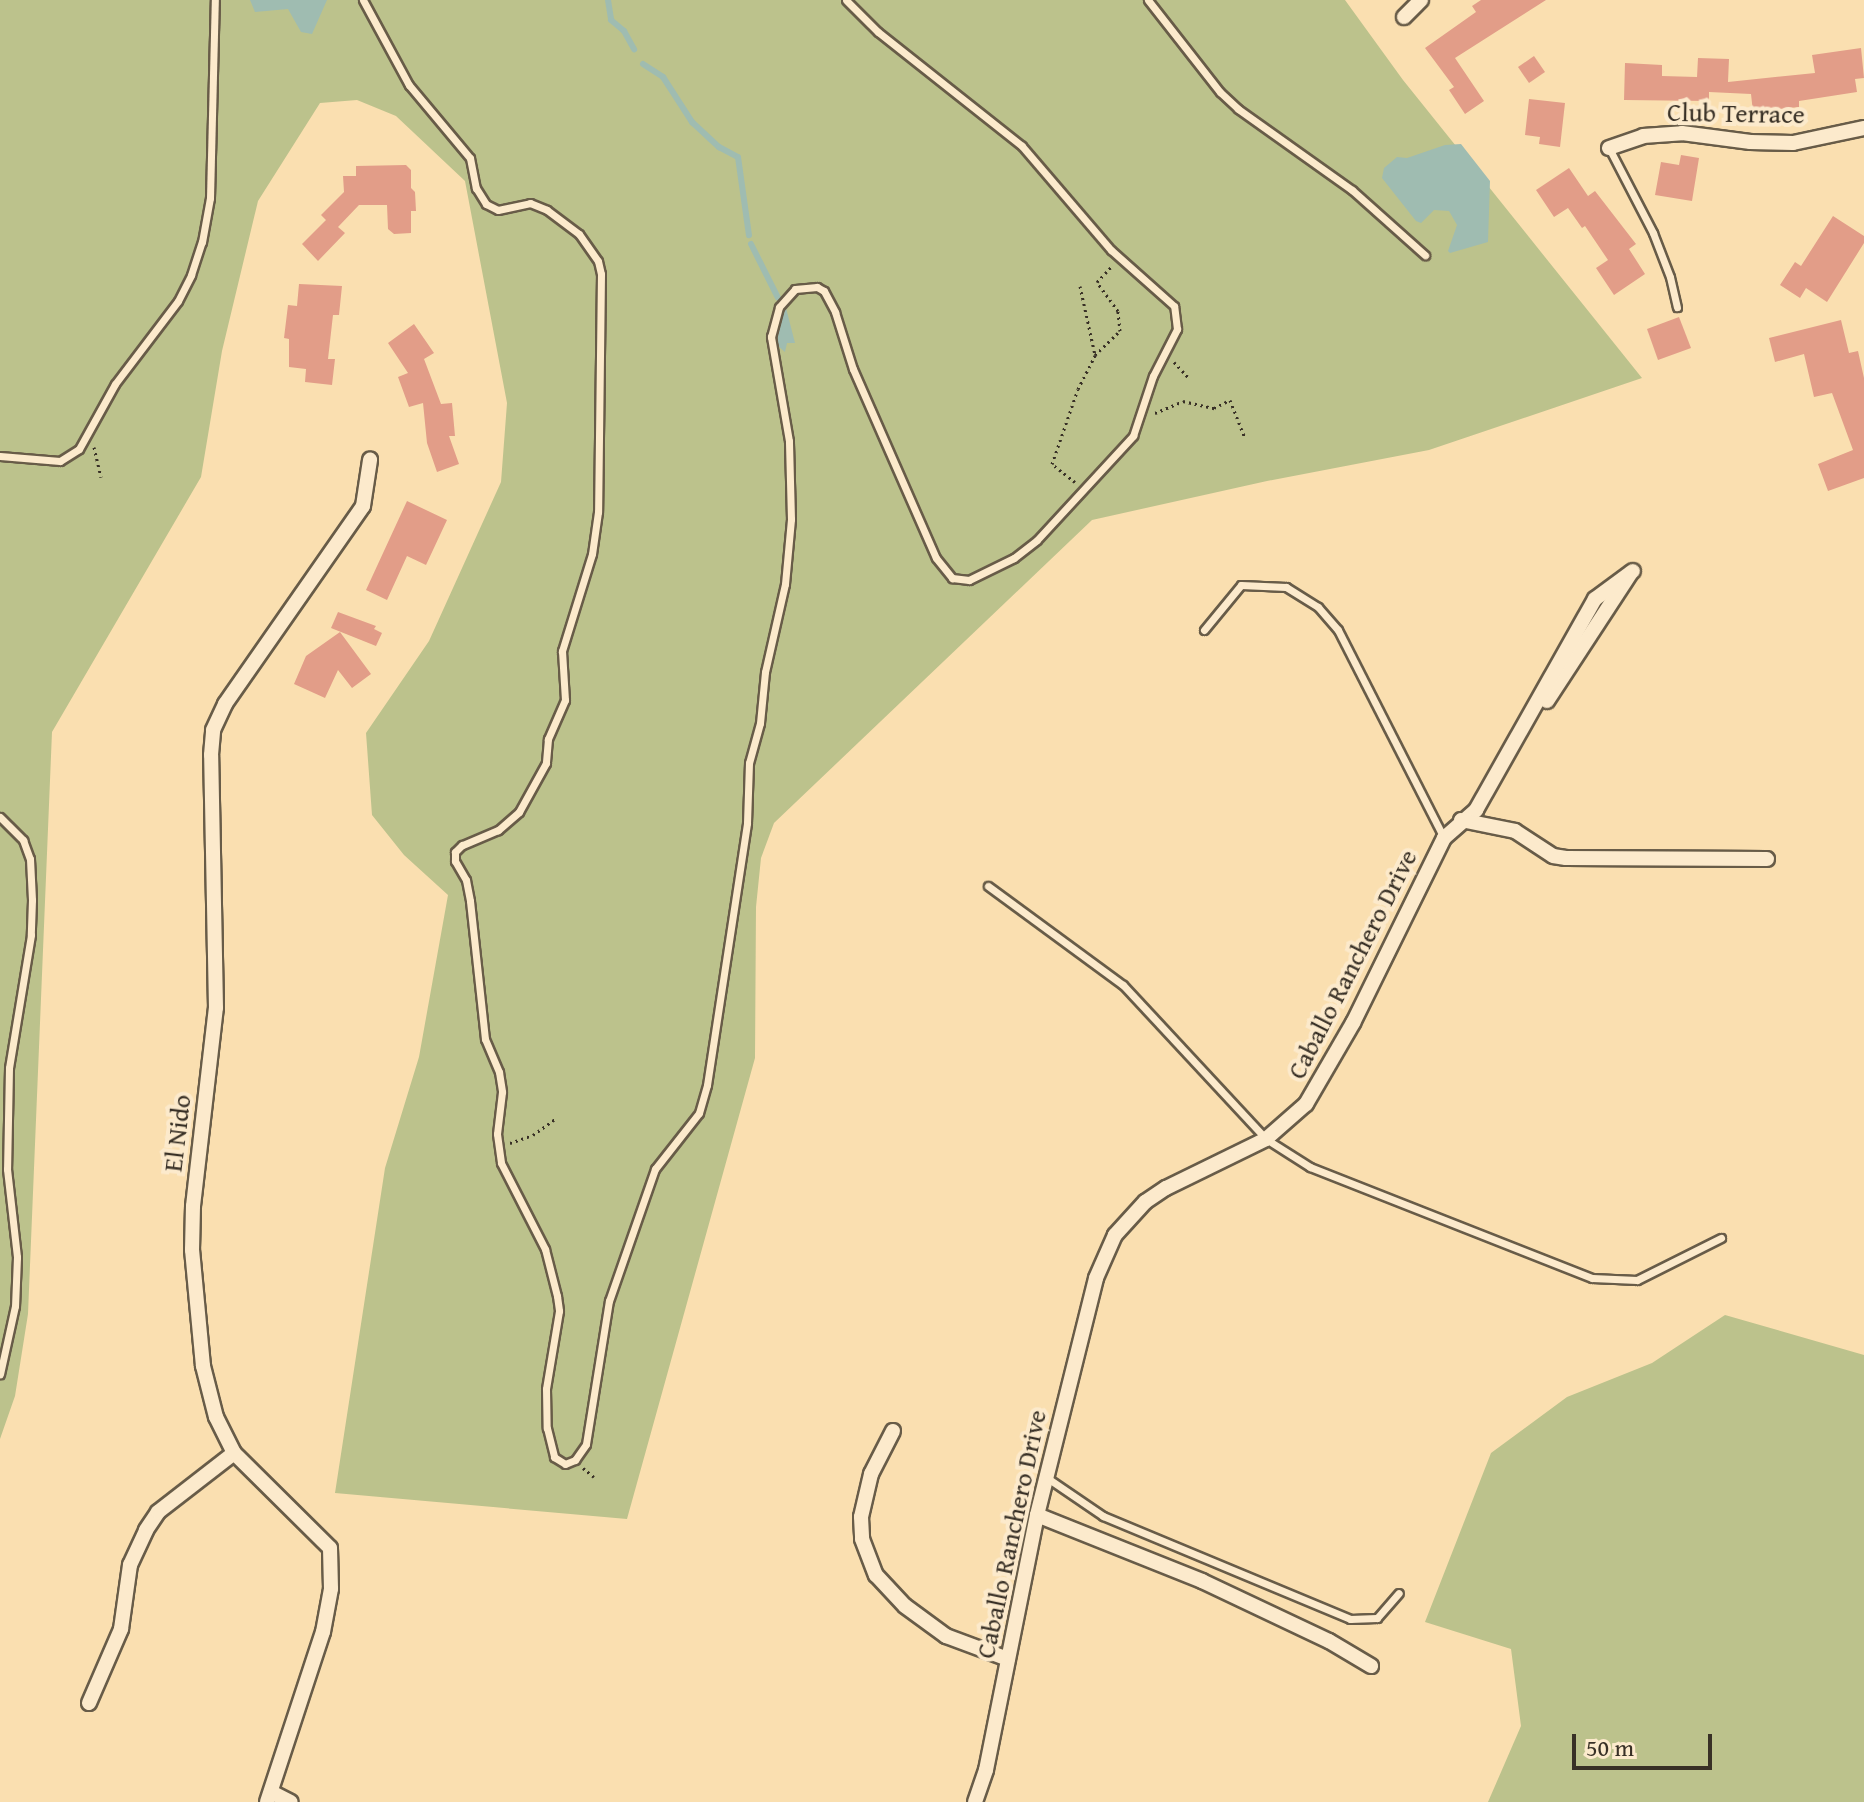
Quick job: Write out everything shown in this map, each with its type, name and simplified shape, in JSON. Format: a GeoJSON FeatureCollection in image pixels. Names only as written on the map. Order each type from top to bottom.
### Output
{"type":"FeatureCollection","features":[{"type":"Feature","properties":{"kind":"street"},"geometry":{"type":"LineString","coordinates":[[1404,17],[1421,0]]}},
{"type":"Feature","properties":{"kind":"street","name":"Club Terrace"},"geometry":{"type":"LineString","coordinates":[[1609,148],[1643,136],[1682,133],[1750,142],[1793,143],[1864,128]]}},
{"type":"Feature","properties":{"kind":"street","name":"El Nido"},"geometry":{"type":"LineString","coordinates":[[269,1797],[323,1632],[331,1589],[330,1548],[234,1453],[216,1417],[203,1366],[192,1250],[193,1206],[216,1008],[213,730],[225,704],[363,506],[370,460]]}},
{"type":"Feature","properties":{"kind":"street","name":"Caballo Ranchero Drive"},"geometry":{"type":"LineString","coordinates":[[975,1802],[986,1770],[1046,1477],[1096,1278],[1115,1235],[1145,1202],[1166,1188],[1266,1139],[1299,1112],[1325,1073],[1444,838],[1476,810],[1595,599],[1633,571]]}},
{"type":"Feature","properties":{"kind":"street"},"geometry":{"type":"LineString","coordinates":[[1461,820],[1515,831],[1553,856],[1566,858],[1767,859]]}},
{"type":"Feature","properties":{"kind":"street"},"geometry":{"type":"LineString","coordinates":[[893,1431],[871,1474],[861,1517],[862,1539],[876,1575],[905,1606],[946,1636],[1008,1659]]}},
{"type":"Feature","properties":{"kind":"street"},"geometry":{"type":"LineString","coordinates":[[89,1703],[121,1629],[130,1565],[139,1541],[158,1512],[234,1453]]}},
{"type":"Feature","properties":{"kind":"street"},"geometry":{"type":"LineString","coordinates":[[1037,1515],[1202,1581],[1329,1641],[1371,1666]]}},
{"type":"Feature","properties":{"kind":"street"},"geometry":{"type":"LineString","coordinates":[[269,1797],[291,1802]]}},
{"type":"Feature","properties":{"kind":"lane"},"geometry":{"type":"LineString","coordinates":[[0,456],[60,461],[70,457],[86,439],[115,384],[178,301],[202,242],[210,198],[215,0]]}},
{"type":"Feature","properties":{"kind":"lane"},"geometry":{"type":"LineString","coordinates":[[363,0],[409,85],[470,158],[476,188],[486,204],[498,210],[530,203],[547,210],[579,234],[598,261],[601,274],[598,512],[592,554],[562,651],[565,700],[551,731],[541,774],[519,812],[498,830],[462,845],[455,852],[455,861],[466,880],[470,901],[485,1039],[499,1072],[502,1092],[501,1163],[545,1249],[557,1296],[559,1311],[546,1389],[547,1428],[554,1457],[558,1462],[568,1464],[586,1444],[609,1301],[655,1169],[699,1113],[707,1085],[742,860],[749,763],[760,723],[765,672],[785,584],[791,519],[789,441],[771,337],[773,318],[784,299],[795,289],[810,286],[824,291],[853,369],[936,558],[952,578],[976,579],[1014,558],[1056,522],[1133,436],[1177,329],[1174,306],[1120,257],[1022,146],[878,32],[846,0]]}},
{"type":"Feature","properties":{"kind":"lane"},"geometry":{"type":"LineString","coordinates":[[1148,0],[1220,92],[1238,109],[1352,190],[1425,255]]}},
{"type":"Feature","properties":{"kind":"lane"},"geometry":{"type":"LineString","coordinates":[[1609,148],[1653,233],[1670,277],[1677,307]]}},
{"type":"Feature","properties":{"kind":"lane"},"geometry":{"type":"LineString","coordinates":[[1204,630],[1241,585],[1286,587],[1318,607],[1338,630],[1444,838]]}},
{"type":"Feature","properties":{"kind":"lane"},"geometry":{"type":"LineString","coordinates":[[0,817],[23,840],[30,859],[32,900],[31,935],[9,1068],[7,1169],[17,1257],[15,1306],[0,1374]]}},
{"type":"Feature","properties":{"kind":"lane"},"geometry":{"type":"LineString","coordinates":[[988,886],[1123,985],[1266,1139],[1310,1167],[1592,1278],[1637,1280],[1721,1238]]}},
{"type":"Feature","properties":{"kind":"lane"},"geometry":{"type":"LineString","coordinates":[[1046,1477],[1103,1516],[1350,1619],[1364,1621],[1377,1618],[1399,1593]]}},
{"type":"Feature","properties":{"kind":"path"},"geometry":{"type":"LineString","coordinates":[[1085,488],[1062,475],[1052,464],[1078,389],[1095,355],[1120,331],[1118,311],[1097,282],[1120,257]]}},
{"type":"Feature","properties":{"kind":"path"},"geometry":{"type":"LineString","coordinates":[[1080,286],[1095,355]]}},
{"type":"Feature","properties":{"kind":"path"},"geometry":{"type":"LineString","coordinates":[[1165,355],[1188,377]]}},
{"type":"Feature","properties":{"kind":"path"},"geometry":{"type":"LineString","coordinates":[[1140,413],[1163,412],[1183,401],[1214,408],[1230,400],[1245,438]]}},
{"type":"Feature","properties":{"kind":"path"},"geometry":{"type":"LineString","coordinates":[[86,439],[98,454],[101,477]]}},
{"type":"Feature","properties":{"kind":"path"},"geometry":{"type":"LineString","coordinates":[[499,1146],[533,1135],[555,1119]]}},
{"type":"Feature","properties":{"kind":"green space"},"geometry":{"type":"Polygon","coordinates":[[[0,0],[1345,0],[1403,80],[1642,378],[1429,450],[1267,481],[1092,520],[774,823],[761,858],[756,907],[755,1058],[627,1519],[335,1493],[385,1168],[419,1057],[448,895],[404,855],[372,815],[366,733],[429,641],[501,482],[507,403],[465,181],[396,116],[357,100],[320,103],[258,201],[222,351],[201,477],[52,732],[28,1314],[15,1396],[0,1439],[0,0]]]}},
{"type":"Feature","properties":{"kind":"green space"},"geometry":{"type":"Polygon","coordinates":[[[1725,1315],[1864,1355],[1864,1802],[1488,1802],[1521,1726],[1511,1649],[1425,1622],[1491,1453],[1567,1397],[1652,1363],[1725,1315]]]}},
{"type":"Feature","properties":{"kind":"shaded area"},"geometry":{"type":"Polygon","coordinates":[[[250,0],[327,0],[312,34],[301,32],[288,9],[255,12],[250,0]]]}},
{"type":"Feature","properties":{"kind":"shaded area"},"geometry":{"type":"Polygon","coordinates":[[[1461,144],[1490,181],[1488,242],[1450,253],[1448,251],[1457,225],[1449,211],[1434,210],[1421,223],[1416,221],[1382,178],[1384,168],[1397,157],[1407,158],[1445,145],[1461,144]]]}},
{"type":"Feature","properties":{"kind":"shaded area"},"geometry":{"type":"Polygon","coordinates":[[[785,304],[795,343],[787,343],[785,352],[777,345],[776,333],[778,315],[785,304]]]}},
{"type":"Feature","properties":{"kind":"building"},"geometry":{"type":"Polygon","coordinates":[[[1481,0],[1546,0],[1455,58],[1484,101],[1465,114],[1449,90],[1454,87],[1425,48],[1476,12],[1472,6],[1481,0]]]}},
{"type":"Feature","properties":{"kind":"building"},"geometry":{"type":"Polygon","coordinates":[[[1861,48],[1864,78],[1855,79],[1857,92],[1799,101],[1799,107],[1753,112],[1751,94],[1709,92],[1709,101],[1624,100],[1625,63],[1662,65],[1662,76],[1697,77],[1698,58],[1729,59],[1728,82],[1815,73],[1812,55],[1861,48]]]}},
{"type":"Feature","properties":{"kind":"building"},"geometry":{"type":"Polygon","coordinates":[[[1534,56],[1545,72],[1529,83],[1518,67],[1534,56]]]}},
{"type":"Feature","properties":{"kind":"building"},"geometry":{"type":"Polygon","coordinates":[[[1529,99],[1565,103],[1560,147],[1539,144],[1540,137],[1525,135],[1529,99]]]}},
{"type":"Feature","properties":{"kind":"building"},"geometry":{"type":"Polygon","coordinates":[[[1681,155],[1699,158],[1692,201],[1655,195],[1661,162],[1679,165],[1681,155]]]}},
{"type":"Feature","properties":{"kind":"building"},"geometry":{"type":"Polygon","coordinates":[[[406,165],[411,170],[411,188],[415,192],[416,211],[411,211],[411,233],[394,234],[388,229],[387,205],[359,205],[338,227],[345,233],[318,261],[302,244],[326,220],[321,215],[344,192],[343,176],[356,176],[356,166],[406,165]]]}},
{"type":"Feature","properties":{"kind":"building"},"geometry":{"type":"Polygon","coordinates":[[[1569,168],[1588,196],[1595,191],[1636,244],[1629,249],[1645,274],[1614,295],[1596,268],[1608,260],[1585,226],[1582,228],[1568,208],[1554,217],[1536,190],[1569,168]]]}},
{"type":"Feature","properties":{"kind":"building"},"geometry":{"type":"Polygon","coordinates":[[[1833,216],[1864,236],[1864,243],[1827,302],[1806,288],[1800,298],[1780,285],[1795,262],[1801,266],[1833,216]]]}},
{"type":"Feature","properties":{"kind":"building"},"geometry":{"type":"Polygon","coordinates":[[[299,284],[342,286],[339,315],[333,315],[328,359],[335,359],[332,385],[305,382],[306,369],[289,367],[289,339],[284,338],[288,305],[297,306],[299,284]]]}},
{"type":"Feature","properties":{"kind":"building"},"geometry":{"type":"Polygon","coordinates":[[[1679,317],[1691,348],[1658,360],[1647,329],[1679,317]]]}},
{"type":"Feature","properties":{"kind":"building"},"geometry":{"type":"Polygon","coordinates":[[[1841,320],[1849,353],[1858,351],[1864,378],[1864,478],[1828,491],[1818,464],[1853,450],[1832,393],[1814,397],[1804,354],[1775,362],[1769,338],[1841,320]]]}},
{"type":"Feature","properties":{"kind":"building"},"geometry":{"type":"Polygon","coordinates":[[[414,324],[434,353],[424,359],[441,404],[452,403],[455,436],[449,436],[459,464],[437,472],[427,443],[423,403],[409,407],[398,377],[408,373],[388,343],[414,324]]]}},
{"type":"Feature","properties":{"kind":"building"},"geometry":{"type":"Polygon","coordinates":[[[407,501],[447,520],[426,565],[407,556],[387,600],[366,590],[407,501]]]}},
{"type":"Feature","properties":{"kind":"building"},"geometry":{"type":"Polygon","coordinates":[[[338,612],[376,626],[374,629],[382,633],[376,646],[331,628],[338,612]]]}},
{"type":"Feature","properties":{"kind":"building"},"geometry":{"type":"Polygon","coordinates":[[[340,632],[371,674],[352,688],[338,670],[325,698],[294,684],[306,656],[340,632]]]}},
{"type":"Feature","properties":{"kind":"waterway"},"geometry":{"type":"LineString","coordinates":[[608,0],[611,20],[624,31],[634,49]]}},
{"type":"Feature","properties":{"kind":"waterway"},"geometry":{"type":"LineString","coordinates":[[643,64],[663,77],[692,122],[719,147],[738,157],[749,235]]}},
{"type":"Feature","properties":{"kind":"waterway"},"geometry":{"type":"LineString","coordinates":[[751,244],[778,298]]}}]}
